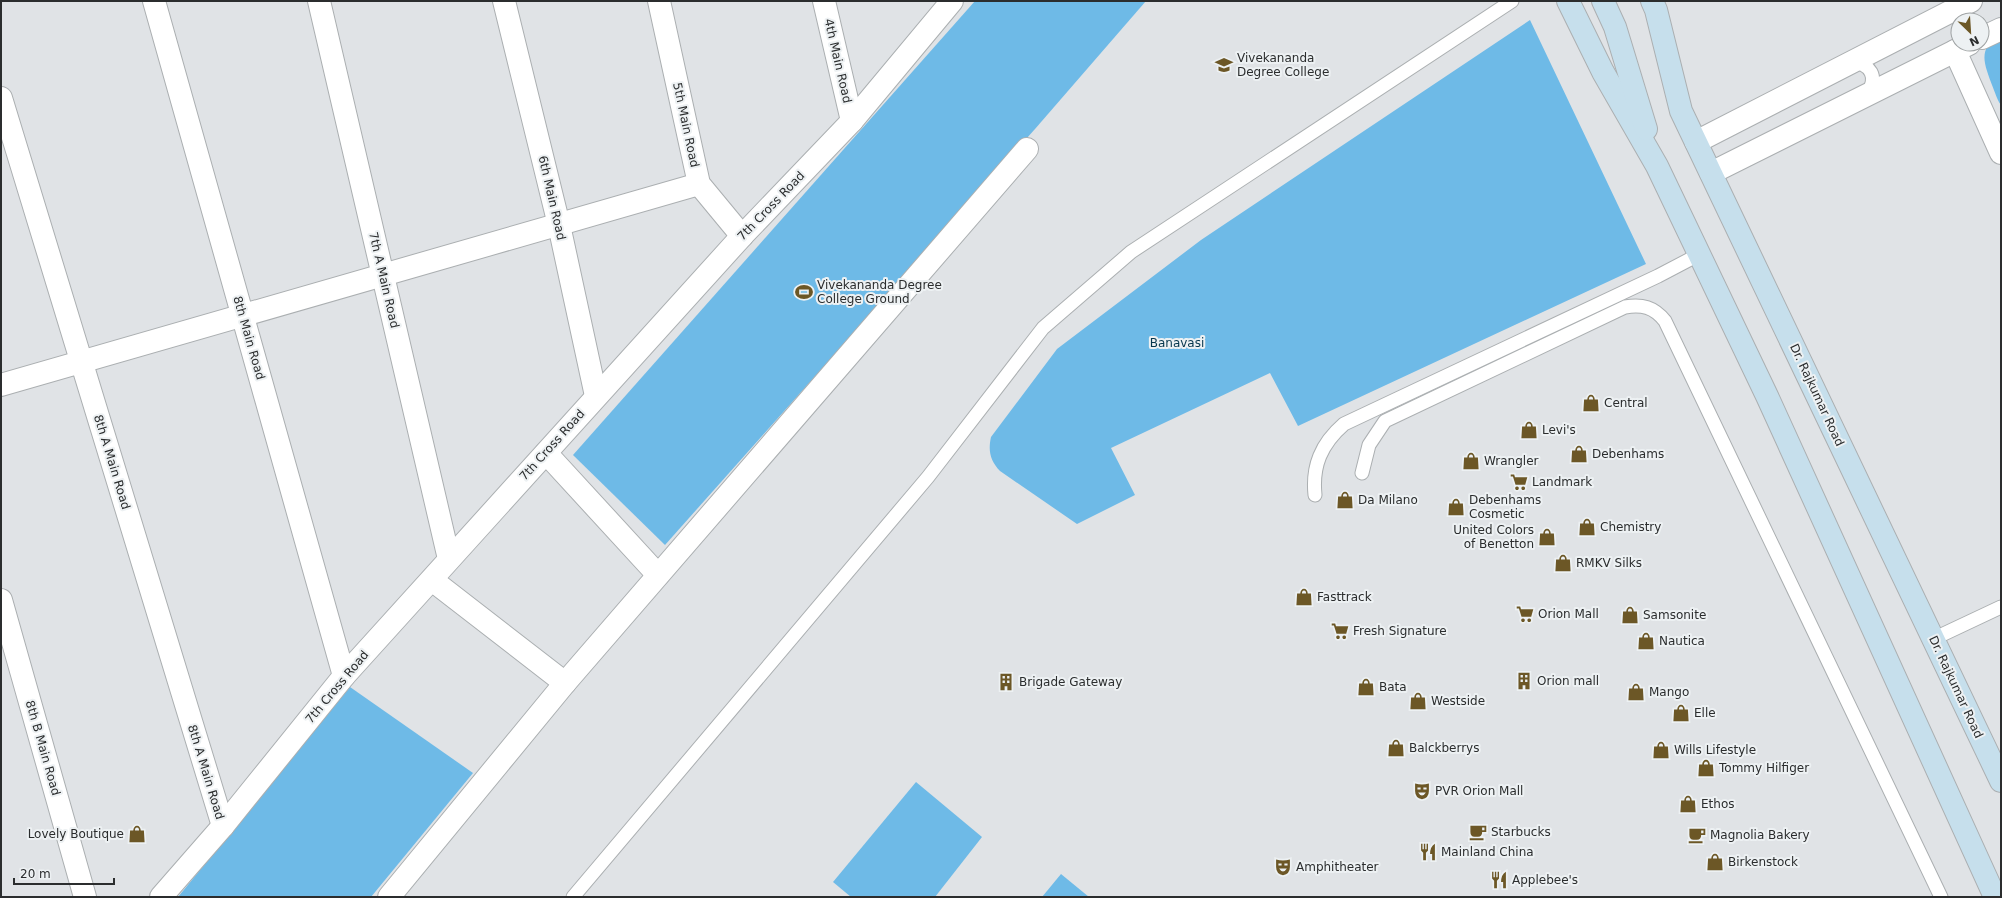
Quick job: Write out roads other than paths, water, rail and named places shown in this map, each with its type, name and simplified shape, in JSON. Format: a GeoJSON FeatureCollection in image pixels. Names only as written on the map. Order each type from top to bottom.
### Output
{"type":"FeatureCollection","features":[{"type":"Feature","properties":{"kind":"main road"},"geometry":{"type":"LineString","coordinates":[[1568,1],[1603,72],[1657,166],[1698,255],[1767,396],[1995,897]]}},
{"type":"Feature","properties":{"kind":"main road"},"geometry":{"type":"LineString","coordinates":[[1603,1],[1615,27],[1657,166]]}},
{"type":"Feature","properties":{"kind":"main road","name":"Dr. Rajkumar Road"},"geometry":{"type":"LineString","coordinates":[[1652,1],[1656,10],[1681,111],[2001,781]]}},
{"type":"Feature","properties":{"kind":"street","name":"8th Main Road"},"geometry":{"type":"LineString","coordinates":[[154,1],[344,676]]}},
{"type":"Feature","properties":{"kind":"street","name":"7th A Main Road"},"geometry":{"type":"LineString","coordinates":[[319,1],[449,559]]}},
{"type":"Feature","properties":{"kind":"street","name":"6th Main Road"},"geometry":{"type":"LineString","coordinates":[[504,1],[559,224],[596,396]]}},
{"type":"Feature","properties":{"kind":"street","name":"5th Main Road"},"geometry":{"type":"LineString","coordinates":[[659,1],[699,184],[742,236]]}},
{"type":"Feature","properties":{"kind":"street","name":"4th Main Road"},"geometry":{"type":"LineString","coordinates":[[824,1],[852,120]]}},
{"type":"Feature","properties":{"kind":"street","name":"7th Cross Road"},"geometry":{"type":"LineString","coordinates":[[161,897],[223,826],[344,676],[742,236],[852,120],[952,1]]}},
{"type":"Feature","properties":{"kind":"street"},"geometry":{"type":"LineString","coordinates":[[1696,142],[1972,1]]}},
{"type":"Feature","properties":{"kind":"street"},"geometry":{"type":"LineString","coordinates":[[1990,34],[2001,28]]}},
{"type":"Feature","properties":{"kind":"street"},"geometry":{"type":"LineString","coordinates":[[1711,173],[1952,52]]}},
{"type":"Feature","properties":{"kind":"street"},"geometry":{"type":"LineString","coordinates":[[1964,52],[2001,153]]}},
{"type":"Feature","properties":{"kind":"street","name":"8th A Main Road"},"geometry":{"type":"LineString","coordinates":[[1,98],[223,826]]}},
{"type":"Feature","properties":{"kind":"street"},"geometry":{"type":"LineString","coordinates":[[389,897],[566,683],[658,575],[1027,149]]}},
{"type":"Feature","properties":{"kind":"street"},"geometry":{"type":"LineString","coordinates":[[1,385],[699,184]]}},
{"type":"Feature","properties":{"kind":"street"},"geometry":{"type":"LineString","coordinates":[[546,453],[658,575]]}},
{"type":"Feature","properties":{"kind":"street"},"geometry":{"type":"LineString","coordinates":[[432,580],[566,683]]}},
{"type":"Feature","properties":{"kind":"street","name":"8th B Main Road"},"geometry":{"type":"LineString","coordinates":[[1,600],[85,897]]}},
{"type":"Feature","properties":{"kind":"lane"},"geometry":{"type":"LineString","coordinates":[[573,897],[928,477],[1043,328],[1131,252],[1512,1]]}},
{"type":"Feature","properties":{"kind":"lane"},"geometry":{"type":"LineString","coordinates":[[1852,61],[1862,63],[1870,70],[1873,77],[1872,86],[1868,93]]}},
{"type":"Feature","properties":{"kind":"lane"},"geometry":{"type":"LineString","coordinates":[[1315,495],[1315,469],[1319,456],[1329,438],[1344,424],[1658,276],[1698,255]]}},
{"type":"Feature","properties":{"kind":"lane"},"geometry":{"type":"LineString","coordinates":[[1362,473],[1369,445],[1385,421],[1625,308],[1638,305],[1650,308],[1659,313],[1665,321],[1941,897]]}},
{"type":"Feature","properties":{"kind":"lane"},"geometry":{"type":"LineString","coordinates":[[1933,639],[2001,607]]}},
{"type":"Feature","properties":{"kind":"place","name":"Vivekananda Degree College"},"geometry":{"type":"Point","coordinates":[1224,65]}},
{"type":"Feature","properties":{"kind":"place","name":"Vivekananda Degree College Ground"},"geometry":{"type":"Point","coordinates":[804,292]}},
{"type":"Feature","properties":{"kind":"place","name":"Central"},"geometry":{"type":"Point","coordinates":[1591,403]}},
{"type":"Feature","properties":{"kind":"place","name":"Levi's"},"geometry":{"type":"Point","coordinates":[1529,430]}},
{"type":"Feature","properties":{"kind":"place","name":"Debenhams"},"geometry":{"type":"Point","coordinates":[1579,454]}},
{"type":"Feature","properties":{"kind":"place","name":"Wrangler"},"geometry":{"type":"Point","coordinates":[1471,461]}},
{"type":"Feature","properties":{"kind":"place","name":"Landmark"},"geometry":{"type":"Point","coordinates":[1519,482]}},
{"type":"Feature","properties":{"kind":"place","name":"Da Milano"},"geometry":{"type":"Point","coordinates":[1345,500]}},
{"type":"Feature","properties":{"kind":"place","name":"Debenhams Cosmetic"},"geometry":{"type":"Point","coordinates":[1456,507]}},
{"type":"Feature","properties":{"kind":"place","name":"Chemistry"},"geometry":{"type":"Point","coordinates":[1587,527]}},
{"type":"Feature","properties":{"kind":"place","name":"United Colors of Benetton"},"geometry":{"type":"Point","coordinates":[1547,537]}},
{"type":"Feature","properties":{"kind":"place","name":"RMKV Silks"},"geometry":{"type":"Point","coordinates":[1563,563]}},
{"type":"Feature","properties":{"kind":"place","name":"Fasttrack"},"geometry":{"type":"Point","coordinates":[1304,597]}},
{"type":"Feature","properties":{"kind":"place","name":"Orion Mall"},"geometry":{"type":"Point","coordinates":[1525,614]}},
{"type":"Feature","properties":{"kind":"place","name":"Samsonite"},"geometry":{"type":"Point","coordinates":[1630,615]}},
{"type":"Feature","properties":{"kind":"place","name":"Fresh Signature"},"geometry":{"type":"Point","coordinates":[1340,631]}},
{"type":"Feature","properties":{"kind":"place","name":"Nautica"},"geometry":{"type":"Point","coordinates":[1646,641]}},
{"type":"Feature","properties":{"kind":"place","name":"Orion mall"},"geometry":{"type":"Point","coordinates":[1524,681]}},
{"type":"Feature","properties":{"kind":"place","name":"Brigade Gateway"},"geometry":{"type":"Point","coordinates":[1006,682]}},
{"type":"Feature","properties":{"kind":"place","name":"Bata"},"geometry":{"type":"Point","coordinates":[1366,687]}},
{"type":"Feature","properties":{"kind":"place","name":"Mango"},"geometry":{"type":"Point","coordinates":[1636,692]}},
{"type":"Feature","properties":{"kind":"place","name":"Westside"},"geometry":{"type":"Point","coordinates":[1418,701]}},
{"type":"Feature","properties":{"kind":"place","name":"Elle"},"geometry":{"type":"Point","coordinates":[1681,713]}},
{"type":"Feature","properties":{"kind":"place","name":"Balckberrys"},"geometry":{"type":"Point","coordinates":[1396,748]}},
{"type":"Feature","properties":{"kind":"place","name":"Wills Lifestyle"},"geometry":{"type":"Point","coordinates":[1661,750]}},
{"type":"Feature","properties":{"kind":"place","name":"Tommy Hilfiger"},"geometry":{"type":"Point","coordinates":[1706,768]}},
{"type":"Feature","properties":{"kind":"place","name":"PVR Orion Mall"},"geometry":{"type":"Point","coordinates":[1422,791]}},
{"type":"Feature","properties":{"kind":"place","name":"Ethos"},"geometry":{"type":"Point","coordinates":[1688,804]}},
{"type":"Feature","properties":{"kind":"place","name":"Starbucks"},"geometry":{"type":"Point","coordinates":[1478,832]}},
{"type":"Feature","properties":{"kind":"place","name":"Lovely Boutique"},"geometry":{"type":"Point","coordinates":[137,834]}},
{"type":"Feature","properties":{"kind":"place","name":"Magnolia Bakery"},"geometry":{"type":"Point","coordinates":[1697,835]}},
{"type":"Feature","properties":{"kind":"place","name":"Mainland China"},"geometry":{"type":"Point","coordinates":[1428,852]}},
{"type":"Feature","properties":{"kind":"place","name":"Birkenstock"},"geometry":{"type":"Point","coordinates":[1715,862]}},
{"type":"Feature","properties":{"kind":"place","name":"Amphitheater"},"geometry":{"type":"Point","coordinates":[1283,867]}},
{"type":"Feature","properties":{"kind":"place","name":"Applebee's"},"geometry":{"type":"Point","coordinates":[1499,880]}},
{"type":"Feature","properties":{"kind":"park label","name":"Banavasi"},"geometry":{"type":"Point","coordinates":[1177,343]}}]}
